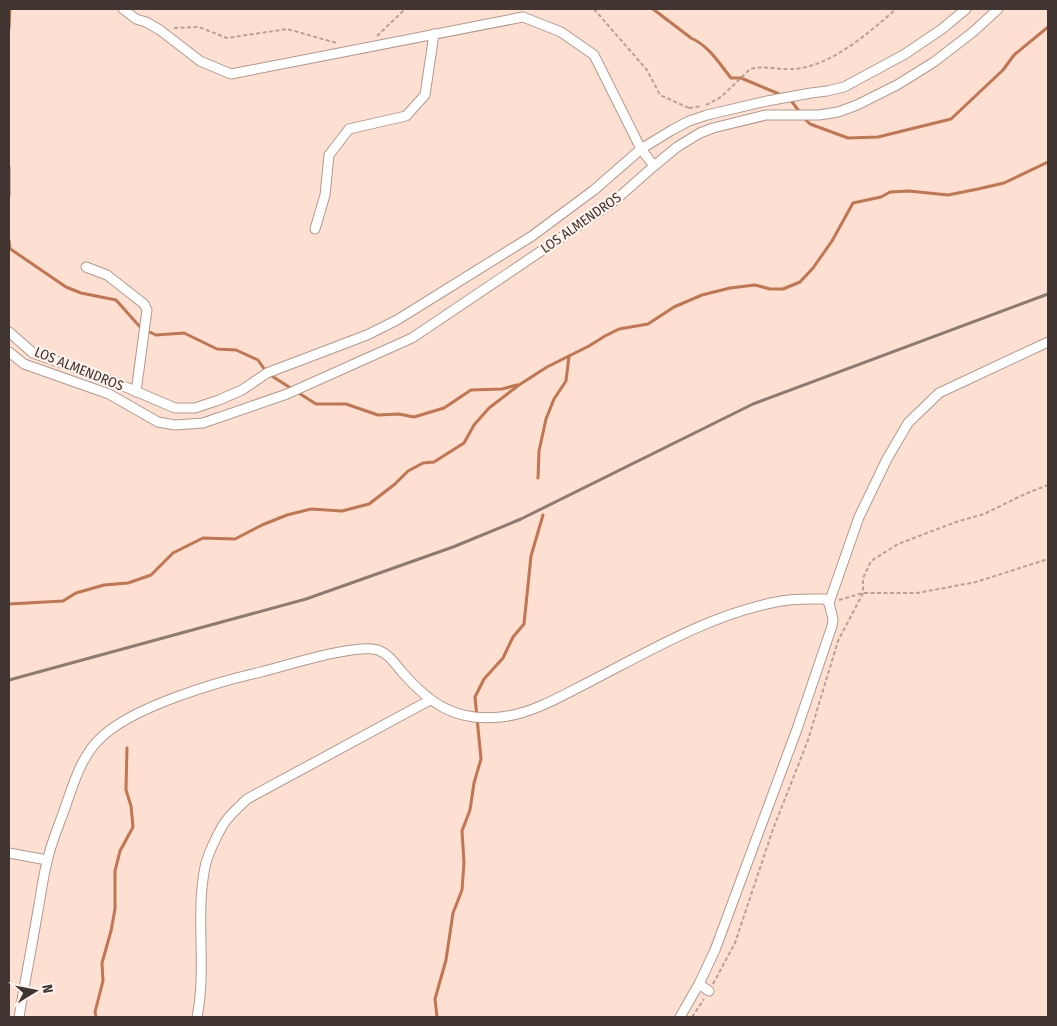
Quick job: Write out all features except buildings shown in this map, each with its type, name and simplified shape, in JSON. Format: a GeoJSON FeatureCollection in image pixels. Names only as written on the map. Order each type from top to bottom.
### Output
{"type":"FeatureCollection","features":[{"type":"Feature","properties":{"kind":"street"},"geometry":{"type":"LineString","coordinates":[[123,9],[136,19],[160,30],[200,61],[230,74],[524,17]]}},
{"type":"Feature","properties":{"kind":"street"},"geometry":{"type":"LineString","coordinates":[[518,9],[524,17],[561,32],[594,55],[641,149],[654,166]]}},
{"type":"Feature","properties":{"kind":"street","name":"LOS ALMENDROS"},"geometry":{"type":"LineString","coordinates":[[9,332],[33,353],[175,408],[196,408],[242,390],[267,373],[367,335],[397,320],[532,236],[594,190],[641,149],[672,130],[693,120],[767,101],[844,87],[905,54],[942,29],[966,9]]}},
{"type":"Feature","properties":{"kind":"street","name":"LOS ALMENDROS"},"geometry":{"type":"LineString","coordinates":[[9,352],[24,364],[109,394],[158,422],[175,425],[185,426],[203,423],[287,394],[412,338],[611,204],[654,166],[700,133],[766,115],[810,116],[829,114],[857,105],[897,85],[934,62],[973,32],[998,9]]}},
{"type":"Feature","properties":{"kind":"street"},"geometry":{"type":"LineString","coordinates":[[315,229],[325,195],[329,155],[349,129],[406,116],[425,94],[434,34]]}},
{"type":"Feature","properties":{"kind":"street"},"geometry":{"type":"LineString","coordinates":[[86,266],[108,274],[144,304],[147,310],[136,392]]}},
{"type":"Feature","properties":{"kind":"street"},"geometry":{"type":"LineString","coordinates":[[680,1017],[699,984],[715,950],[798,729],[832,626],[833,619],[830,603],[859,517],[887,459],[908,422],[939,393],[1048,342]]}},
{"type":"Feature","properties":{"kind":"street"},"geometry":{"type":"LineString","coordinates":[[152,418],[154,400]]}},
{"type":"Feature","properties":{"kind":"street"},"geometry":{"type":"LineString","coordinates":[[19,1017],[47,860],[78,769],[104,734],[122,722],[153,707],[235,678],[347,651],[368,648],[379,650],[388,656],[418,691],[447,710],[472,717],[502,717],[522,713],[686,632],[726,615],[779,601],[825,599],[830,603]]}},
{"type":"Feature","properties":{"kind":"street"},"geometry":{"type":"LineString","coordinates":[[197,1017],[201,959],[201,897],[205,865],[224,824],[246,799],[430,700]]}},
{"type":"Feature","properties":{"kind":"street"},"geometry":{"type":"LineString","coordinates":[[9,853],[47,860]]}},
{"type":"Feature","properties":{"kind":"street"},"geometry":{"type":"LineString","coordinates":[[699,984],[709,991]]}},
{"type":"Feature","properties":{"kind":"path"},"geometry":{"type":"LineString","coordinates":[[372,40],[405,9]]}},
{"type":"Feature","properties":{"kind":"path"},"geometry":{"type":"LineString","coordinates":[[594,9],[647,70],[660,95],[689,108],[706,104],[721,97],[750,69],[756,67],[793,69],[815,65],[838,53],[896,9]]}},
{"type":"Feature","properties":{"kind":"path"},"geometry":{"type":"LineString","coordinates":[[160,30],[200,27],[227,38],[287,29],[343,44]]}},
{"type":"Feature","properties":{"kind":"path"},"geometry":{"type":"LineString","coordinates":[[689,108],[693,120]]}},
{"type":"Feature","properties":{"kind":"path"},"geometry":{"type":"LineString","coordinates":[[692,1017],[709,991],[735,942],[772,832],[808,740],[838,641],[863,593],[863,578],[871,561],[898,544],[956,522],[984,514],[1048,485]]}},
{"type":"Feature","properties":{"kind":"path"},"geometry":{"type":"LineString","coordinates":[[830,603],[863,593],[918,593],[976,582],[1048,559]]}},
{"type":"Feature","properties":{"kind":"waterway"},"geometry":{"type":"LineString","coordinates":[[9,29],[10,9]]}},
{"type":"Feature","properties":{"kind":"waterway"},"geometry":{"type":"LineString","coordinates":[[653,9],[703,46],[713,55],[731,78],[741,78],[784,96]]}},
{"type":"Feature","properties":{"kind":"waterway"},"geometry":{"type":"LineString","coordinates":[[790,99],[810,124],[848,138],[878,137],[951,119],[1003,70],[1014,55],[1048,27]]}},
{"type":"Feature","properties":{"kind":"waterway"},"geometry":{"type":"LineString","coordinates":[[9,604],[63,601],[76,593],[104,585],[128,583],[151,575],[173,553],[203,538],[235,539],[287,515],[311,509],[342,511],[369,504],[395,484],[408,471],[423,463],[434,462],[464,443],[474,425],[489,408],[519,385],[547,367],[605,336],[619,329],[648,324],[674,307],[702,295],[730,288],[755,285],[770,289],[783,289],[800,282],[813,268],[832,241],[853,203],[881,197],[890,192],[909,191],[948,195],[978,189],[1004,183],[1048,162]]}},
{"type":"Feature","properties":{"kind":"waterway"},"geometry":{"type":"LineString","coordinates":[[9,167],[9,196]]}},
{"type":"Feature","properties":{"kind":"waterway"},"geometry":{"type":"LineString","coordinates":[[9,240],[10,249]]}},
{"type":"Feature","properties":{"kind":"waterway"},"geometry":{"type":"LineString","coordinates":[[9,248],[66,287],[81,293],[116,300],[141,328],[156,335],[184,333],[217,349],[236,350],[258,360],[267,373],[316,404],[346,404],[378,415],[399,414],[414,417],[444,408],[471,390],[502,389],[517,385]]}},
{"type":"Feature","properties":{"kind":"waterway"},"geometry":{"type":"LineString","coordinates":[[538,478],[539,451],[546,419],[554,399],[566,381],[569,356]]}},
{"type":"Feature","properties":{"kind":"waterway"},"geometry":{"type":"LineString","coordinates":[[437,1017],[435,999],[446,960],[453,913],[462,890],[464,863],[462,831],[470,810],[474,783],[481,759],[475,697],[484,679],[503,658],[513,637],[524,624],[531,556],[543,515]]}},
{"type":"Feature","properties":{"kind":"waterway"},"geometry":{"type":"LineString","coordinates":[[96,1017],[95,1012],[103,981],[102,963],[115,909],[115,871],[120,851],[133,827],[131,806],[126,790],[127,748]]}},
{"type":"Feature","properties":{"kind":"railway"},"geometry":{"type":"LineString","coordinates":[[9,680],[306,599],[453,547],[521,519],[753,404],[1048,294]]}}]}
